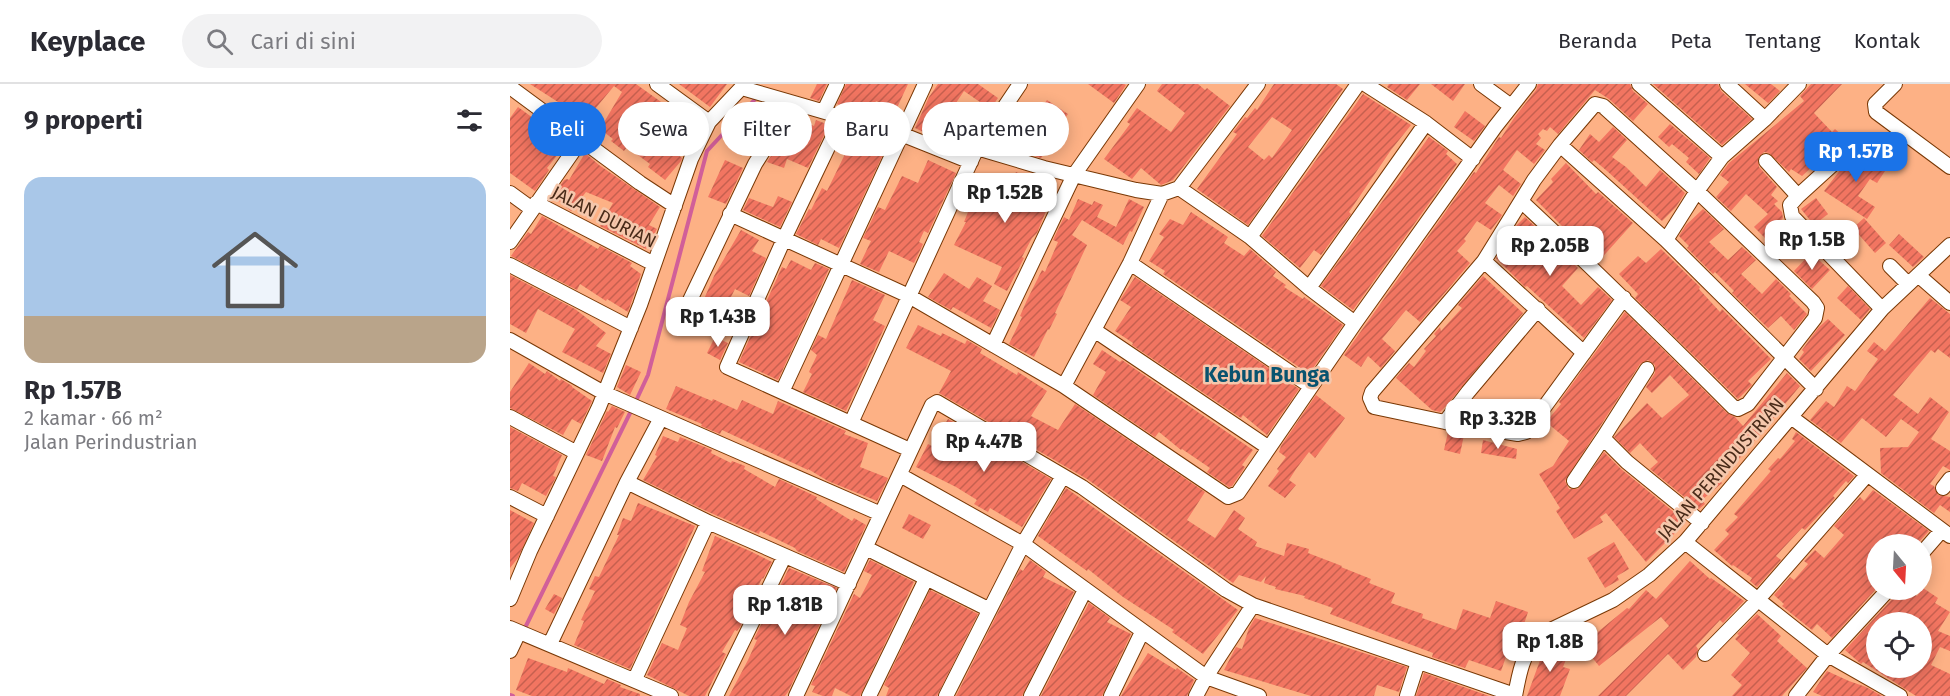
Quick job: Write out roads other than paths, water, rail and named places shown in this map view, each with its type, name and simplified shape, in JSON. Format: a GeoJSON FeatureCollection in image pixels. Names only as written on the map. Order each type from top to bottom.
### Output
{"type":"FeatureCollection","features":[{"type":"Feature","properties":{"kind":"street"},"geometry":{"type":"LineString","coordinates":[[657,84],[682,102]]}},
{"type":"Feature","properties":{"kind":"street"},"geometry":{"type":"LineString","coordinates":[[828,102],[837,84]]}},
{"type":"Feature","properties":{"kind":"street"},"geometry":{"type":"LineString","coordinates":[[910,115],[925,84]]}},
{"type":"Feature","properties":{"kind":"street"},"geometry":{"type":"LineString","coordinates":[[1008,102],[1020,84]]}},
{"type":"Feature","properties":{"kind":"street"},"geometry":{"type":"LineString","coordinates":[[993,345],[1074,175],[1138,84]]}},
{"type":"Feature","properties":{"kind":"street"},"geometry":{"type":"LineString","coordinates":[[1006,156],[1044,168],[1162,194],[1179,188],[1258,84]]}},
{"type":"Feature","properties":{"kind":"street"},"geometry":{"type":"LineString","coordinates":[[1250,237],[1358,84]]}},
{"type":"Feature","properties":{"kind":"street"},"geometry":{"type":"LineString","coordinates":[[1481,84],[1512,106]]}},
{"type":"Feature","properties":{"kind":"street"},"geometry":{"type":"LineString","coordinates":[[730,214],[909,296],[1064,386],[1228,497],[1238,493],[1310,386],[1529,84]]}},
{"type":"Feature","properties":{"kind":"street"},"geometry":{"type":"LineString","coordinates":[[1639,84],[1722,157]]}},
{"type":"Feature","properties":{"kind":"street"},"geometry":{"type":"LineString","coordinates":[[1726,84],[1765,119]]}},
{"type":"Feature","properties":{"kind":"street"},"geometry":{"type":"LineString","coordinates":[[1666,240],[1722,157],[1765,119],[1799,84]]}},
{"type":"Feature","properties":{"kind":"street"},"geometry":{"type":"LineString","coordinates":[[1895,84],[1875,104],[1876,112],[1950,167]]}},
{"type":"Feature","properties":{"kind":"street"},"geometry":{"type":"LineString","coordinates":[[1374,86],[1473,159]]}},
{"type":"Feature","properties":{"kind":"street"},"geometry":{"type":"LineString","coordinates":[[510,87],[530,102]]}},
{"type":"Feature","properties":{"kind":"street"},"geometry":{"type":"LineString","coordinates":[[709,122],[745,87],[767,96],[824,111]]}},
{"type":"Feature","properties":{"kind":"street"},"geometry":{"type":"LineString","coordinates":[[1521,201],[1624,298],[1733,407],[1738,409],[1748,404],[1815,318],[1817,308],[1697,191],[1598,103],[1592,106],[1560,146],[1521,201],[1484,261],[1372,392],[1370,398],[1374,407],[1445,422],[1518,434],[1526,432],[1624,298]]}},
{"type":"Feature","properties":{"kind":"street"},"geometry":{"type":"LineString","coordinates":[[1309,288],[1426,123]]}},
{"type":"Feature","properties":{"kind":"street"},"geometry":{"type":"LineString","coordinates":[[910,138],[971,162]]}},
{"type":"Feature","properties":{"kind":"street"},"geometry":{"type":"LineString","coordinates":[[1560,146],[1666,240],[1816,389]]}},
{"type":"Feature","properties":{"kind":"street"},"geometry":{"type":"LineString","coordinates":[[1853,146],[1790,205],[1792,216],[1882,309]]}},
{"type":"Feature","properties":{"kind":"street"},"geometry":{"type":"LineString","coordinates":[[510,242],[570,156]]}},
{"type":"Feature","properties":{"kind":"street"},"geometry":{"type":"LineString","coordinates":[[603,156],[675,206]]}},
{"type":"Feature","properties":{"kind":"street"},"geometry":{"type":"LineString","coordinates":[[510,599],[515,572],[547,516],[577,453],[631,328],[692,156]]}},
{"type":"Feature","properties":{"kind":"street"},"geometry":{"type":"LineString","coordinates":[[682,317],[760,156]]}},
{"type":"Feature","properties":{"kind":"street"},"geometry":{"type":"LineString","coordinates":[[824,156],[727,365],[728,368],[910,450]]}},
{"type":"Feature","properties":{"kind":"street"},"geometry":{"type":"LineString","coordinates":[[782,392],[891,156]]}},
{"type":"Feature","properties":{"kind":"street"},"geometry":{"type":"LineString","coordinates":[[851,423],[973,156]]}},
{"type":"Feature","properties":{"kind":"street"},"geometry":{"type":"LineString","coordinates":[[1766,160],[1798,196]]}},
{"type":"Feature","properties":{"kind":"street"},"geometry":{"type":"LineString","coordinates":[[1179,188],[1250,237],[1309,288],[1355,323]]}},
{"type":"Feature","properties":{"kind":"street","name":"JALAN DURIAN"},"geometry":{"type":"LineString","coordinates":[[510,193],[654,264]]}},
{"type":"Feature","properties":{"kind":"street"},"geometry":{"type":"LineString","coordinates":[[1064,386],[1130,263],[1162,194]]}},
{"type":"Feature","properties":{"kind":"street","name":"JALAN PERINDUSTRIAN"},"geometry":{"type":"LineString","coordinates":[[1515,696],[1519,672],[1529,646],[1538,636],[1613,600],[1649,575],[1685,542],[1882,309],[1950,245]]}},
{"type":"Feature","properties":{"kind":"street"},"geometry":{"type":"LineString","coordinates":[[1484,261],[1584,353]]}},
{"type":"Feature","properties":{"kind":"street"},"geometry":{"type":"LineString","coordinates":[[1130,263],[1310,386]]}},
{"type":"Feature","properties":{"kind":"street"},"geometry":{"type":"LineString","coordinates":[[510,266],[631,328]]}},
{"type":"Feature","properties":{"kind":"street"},"geometry":{"type":"LineString","coordinates":[[1890,267],[1950,303]]}},
{"type":"Feature","properties":{"kind":"street"},"geometry":{"type":"LineString","coordinates":[[1445,422],[1538,309]]}},
{"type":"Feature","properties":{"kind":"street"},"geometry":{"type":"LineString","coordinates":[[1094,330],[1269,448]]}},
{"type":"Feature","properties":{"kind":"street"},"geometry":{"type":"LineString","coordinates":[[510,340],[604,393],[881,514]]}},
{"type":"Feature","properties":{"kind":"street"},"geometry":{"type":"LineString","coordinates":[[1574,481],[1647,369]]}},
{"type":"Feature","properties":{"kind":"street"},"geometry":{"type":"LineString","coordinates":[[796,696],[910,450],[932,405],[937,402],[1082,487],[1226,590],[1253,605],[1515,696]]}},
{"type":"Feature","properties":{"kind":"street"},"geometry":{"type":"LineString","coordinates":[[510,417],[577,453]]}},
{"type":"Feature","properties":{"kind":"street"},"geometry":{"type":"LineString","coordinates":[[1791,417],[1946,533],[1932,545]]}},
{"type":"Feature","properties":{"kind":"street"},"geometry":{"type":"LineString","coordinates":[[550,645],[627,482],[661,418]]}},
{"type":"Feature","properties":{"kind":"street"},"geometry":{"type":"LineString","coordinates":[[1603,438],[1628,462],[1702,523]]}},
{"type":"Feature","properties":{"kind":"street"},"geometry":{"type":"LineString","coordinates":[[900,475],[1023,544],[1206,677],[1259,696]]}},
{"type":"Feature","properties":{"kind":"street"},"geometry":{"type":"LineString","coordinates":[[1705,654],[1731,629],[1867,475]]}},
{"type":"Feature","properties":{"kind":"street"},"geometry":{"type":"LineString","coordinates":[[946,696],[988,609],[1063,476]]}},
{"type":"Feature","properties":{"kind":"street"},"geometry":{"type":"LineString","coordinates":[[627,482],[784,557],[849,584]]}},
{"type":"Feature","properties":{"kind":"street"},"geometry":{"type":"LineString","coordinates":[[510,497],[547,516]]}},
{"type":"Feature","properties":{"kind":"street"},"geometry":{"type":"LineString","coordinates":[[635,679],[708,522]]}},
{"type":"Feature","properties":{"kind":"street"},"geometry":{"type":"LineString","coordinates":[[1685,542],[1828,655],[1900,696]]}},
{"type":"Feature","properties":{"kind":"street"},"geometry":{"type":"LineString","coordinates":[[866,548],[988,609]]}},
{"type":"Feature","properties":{"kind":"street"},"geometry":{"type":"LineString","coordinates":[[716,696],[784,557]]}},
{"type":"Feature","properties":{"kind":"street"},"geometry":{"type":"LineString","coordinates":[[870,696],[926,579]]}},
{"type":"Feature","properties":{"kind":"street"},"geometry":{"type":"LineString","coordinates":[[1031,696],[1085,590]]}},
{"type":"Feature","properties":{"kind":"street"},"geometry":{"type":"LineString","coordinates":[[1796,696],[1828,655],[1879,600]]}},
{"type":"Feature","properties":{"kind":"street"},"geometry":{"type":"LineString","coordinates":[[1196,696],[1253,605]]}},
{"type":"Feature","properties":{"kind":"street"},"geometry":{"type":"LineString","coordinates":[[510,651],[519,632],[671,696]]}},
{"type":"Feature","properties":{"kind":"street"},"geometry":{"type":"LineString","coordinates":[[1111,696],[1142,632]]}},
{"type":"Feature","properties":{"kind":"street"},"geometry":{"type":"LineString","coordinates":[[1407,696],[1418,663]]}},
{"type":"Feature","properties":{"kind":"waterway"},"geometry":{"type":"LineString","coordinates":[[635,403],[648,375],[707,151],[758,96]]}},
{"type":"Feature","properties":{"kind":"waterway"},"geometry":{"type":"LineString","coordinates":[[523,632],[632,409]]}},
{"type":"Feature","properties":{"kind":"district","name":"Kebun Bunga"},"geometry":{"type":"Point","coordinates":[1267,375]}}]}
